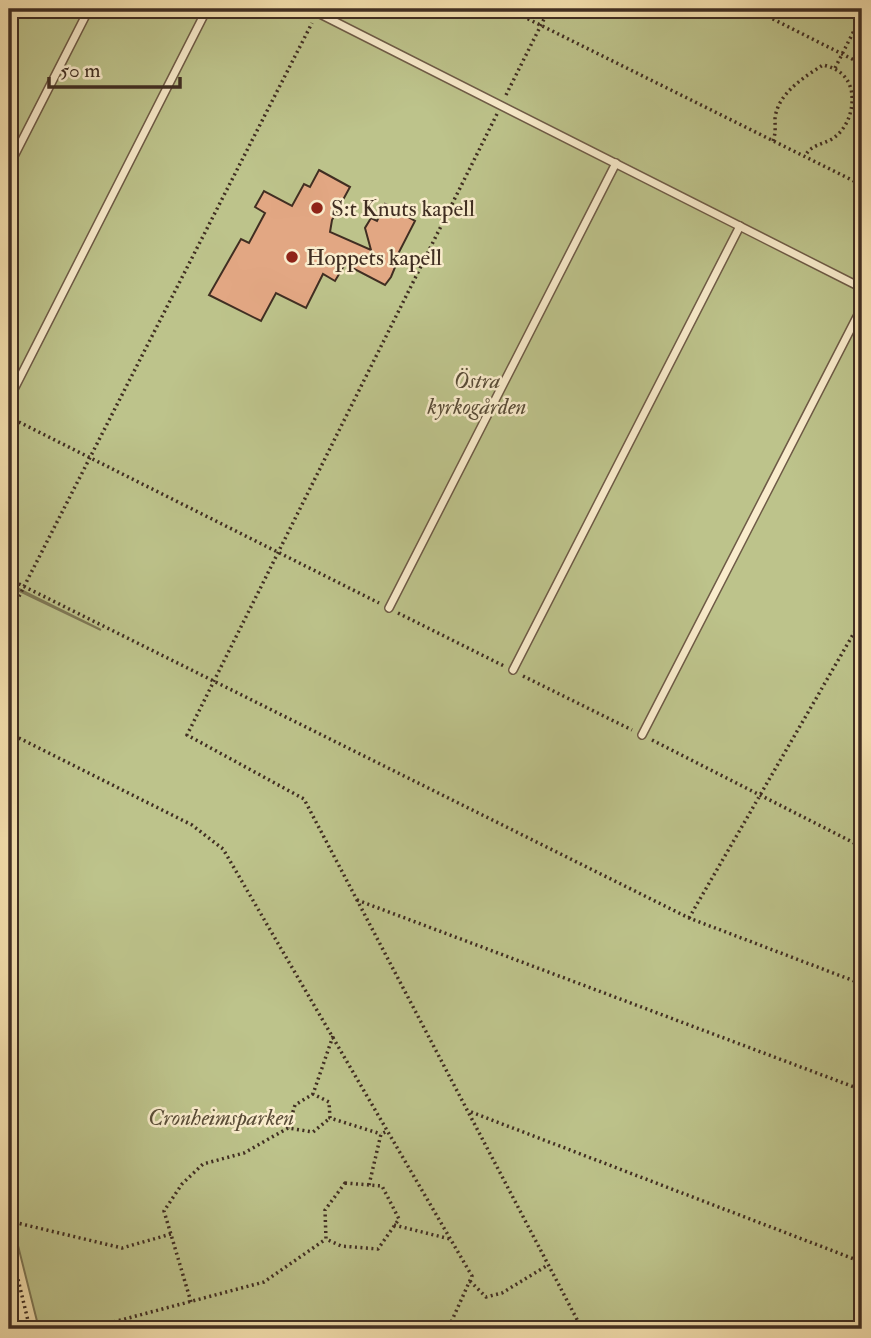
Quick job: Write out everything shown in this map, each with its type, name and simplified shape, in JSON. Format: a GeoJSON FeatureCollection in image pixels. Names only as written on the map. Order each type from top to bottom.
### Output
{"type":"FeatureCollection","features":[{"type":"Feature","properties":{"kind":"lane"},"geometry":{"type":"LineString","coordinates":[[9,166],[89,9]]}},
{"type":"Feature","properties":{"kind":"lane"},"geometry":{"type":"LineString","coordinates":[[9,399],[207,9]]}},
{"type":"Feature","properties":{"kind":"lane"},"geometry":{"type":"LineString","coordinates":[[314,11],[862,288]]}},
{"type":"Feature","properties":{"kind":"lane"},"geometry":{"type":"LineString","coordinates":[[389,608],[616,163]]}},
{"type":"Feature","properties":{"kind":"lane"},"geometry":{"type":"LineString","coordinates":[[513,670],[740,226]]}},
{"type":"Feature","properties":{"kind":"lane"},"geometry":{"type":"LineString","coordinates":[[642,735],[862,307]]}},
{"type":"Feature","properties":{"kind":"path"},"geometry":{"type":"LineString","coordinates":[[508,9],[862,185]]}},
{"type":"Feature","properties":{"kind":"path"},"geometry":{"type":"LineString","coordinates":[[549,9],[187,736],[304,799],[582,1329]]}},
{"type":"Feature","properties":{"kind":"path"},"geometry":{"type":"LineString","coordinates":[[753,9],[862,64]]}},
{"type":"Feature","properties":{"kind":"path"},"geometry":{"type":"LineString","coordinates":[[9,616],[314,11]]}},
{"type":"Feature","properties":{"kind":"path"},"geometry":{"type":"LineString","coordinates":[[835,68],[862,15]]}},
{"type":"Feature","properties":{"kind":"path"},"geometry":{"type":"LineString","coordinates":[[773,141],[777,130],[775,118],[783,96],[805,76],[823,65],[835,68],[848,79],[852,93],[851,114],[843,129],[834,138],[809,149],[805,156]]}},
{"type":"Feature","properties":{"kind":"path"},"geometry":{"type":"LineString","coordinates":[[9,417],[862,847]]}},
{"type":"Feature","properties":{"kind":"path"},"geometry":{"type":"LineString","coordinates":[[9,579],[689,918],[862,984]]}},
{"type":"Feature","properties":{"kind":"path"},"geometry":{"type":"LineString","coordinates":[[689,918],[862,620]]}},
{"type":"Feature","properties":{"kind":"path"},"geometry":{"type":"LineString","coordinates":[[9,733],[192,825],[223,849],[472,1276],[448,1329]]}},
{"type":"Feature","properties":{"kind":"path"},"geometry":{"type":"LineString","coordinates":[[355,899],[862,1090]]}},
{"type":"Feature","properties":{"kind":"path"},"geometry":{"type":"LineString","coordinates":[[288,1128],[295,1105],[313,1094],[333,1035]]}},
{"type":"Feature","properties":{"kind":"path"},"geometry":{"type":"LineString","coordinates":[[313,1094],[329,1102],[330,1118]]}},
{"type":"Feature","properties":{"kind":"path"},"geometry":{"type":"LineString","coordinates":[[469,1112],[862,1262]]}},
{"type":"Feature","properties":{"kind":"path"},"geometry":{"type":"LineString","coordinates":[[330,1118],[381,1134],[388,1131]]}},
{"type":"Feature","properties":{"kind":"path"},"geometry":{"type":"LineString","coordinates":[[191,1302],[164,1211],[182,1184],[203,1164],[244,1153],[288,1128],[313,1132],[330,1118]]}},
{"type":"Feature","properties":{"kind":"path"},"geometry":{"type":"LineString","coordinates":[[369,1185],[381,1134]]}},
{"type":"Feature","properties":{"kind":"path"},"geometry":{"type":"LineString","coordinates":[[345,1183],[382,1186],[399,1219],[378,1249],[341,1247],[326,1239],[325,1210],[345,1183]]}},
{"type":"Feature","properties":{"kind":"path"},"geometry":{"type":"LineString","coordinates":[[9,1221],[122,1248],[171,1234]]}},
{"type":"Feature","properties":{"kind":"path"},"geometry":{"type":"LineString","coordinates":[[394,1225],[451,1239]]}},
{"type":"Feature","properties":{"kind":"path"},"geometry":{"type":"LineString","coordinates":[[88,1329],[264,1282],[326,1239]]}},
{"type":"Feature","properties":{"kind":"path"},"geometry":{"type":"LineString","coordinates":[[9,1241],[30,1329]]}},
{"type":"Feature","properties":{"kind":"path"},"geometry":{"type":"LineString","coordinates":[[470,1282],[486,1297],[502,1293],[548,1265]]}},
{"type":"Feature","properties":{"kind":"green space","name":"Östra kyrkogården"},"geometry":{"type":"Polygon","coordinates":[[[9,9],[862,9],[862,1329],[39,1329],[9,1210],[9,586],[101,630],[9,584],[9,9]]]}},
{"type":"Feature","properties":{"kind":"building"},"geometry":{"type":"Polygon","coordinates":[[[319,170],[350,187],[332,220],[330,232],[371,250],[365,228],[371,218],[377,221],[385,204],[415,221],[385,285],[345,264],[335,281],[323,274],[306,308],[276,293],[261,321],[209,295],[241,239],[249,243],[265,213],[255,207],[264,191],[292,206],[304,184],[310,187],[319,170]]]}},
{"type":"Feature","properties":{"kind":"place","name":"S:t Knuts kapell"},"geometry":{"type":"Point","coordinates":[317,208]}},
{"type":"Feature","properties":{"kind":"place","name":"Hoppets kapell"},"geometry":{"type":"Point","coordinates":[292,257]}},
{"type":"Feature","properties":{"kind":"park label","name":"Cronheimsparken"},"geometry":{"type":"Point","coordinates":[221,1117]}}]}
